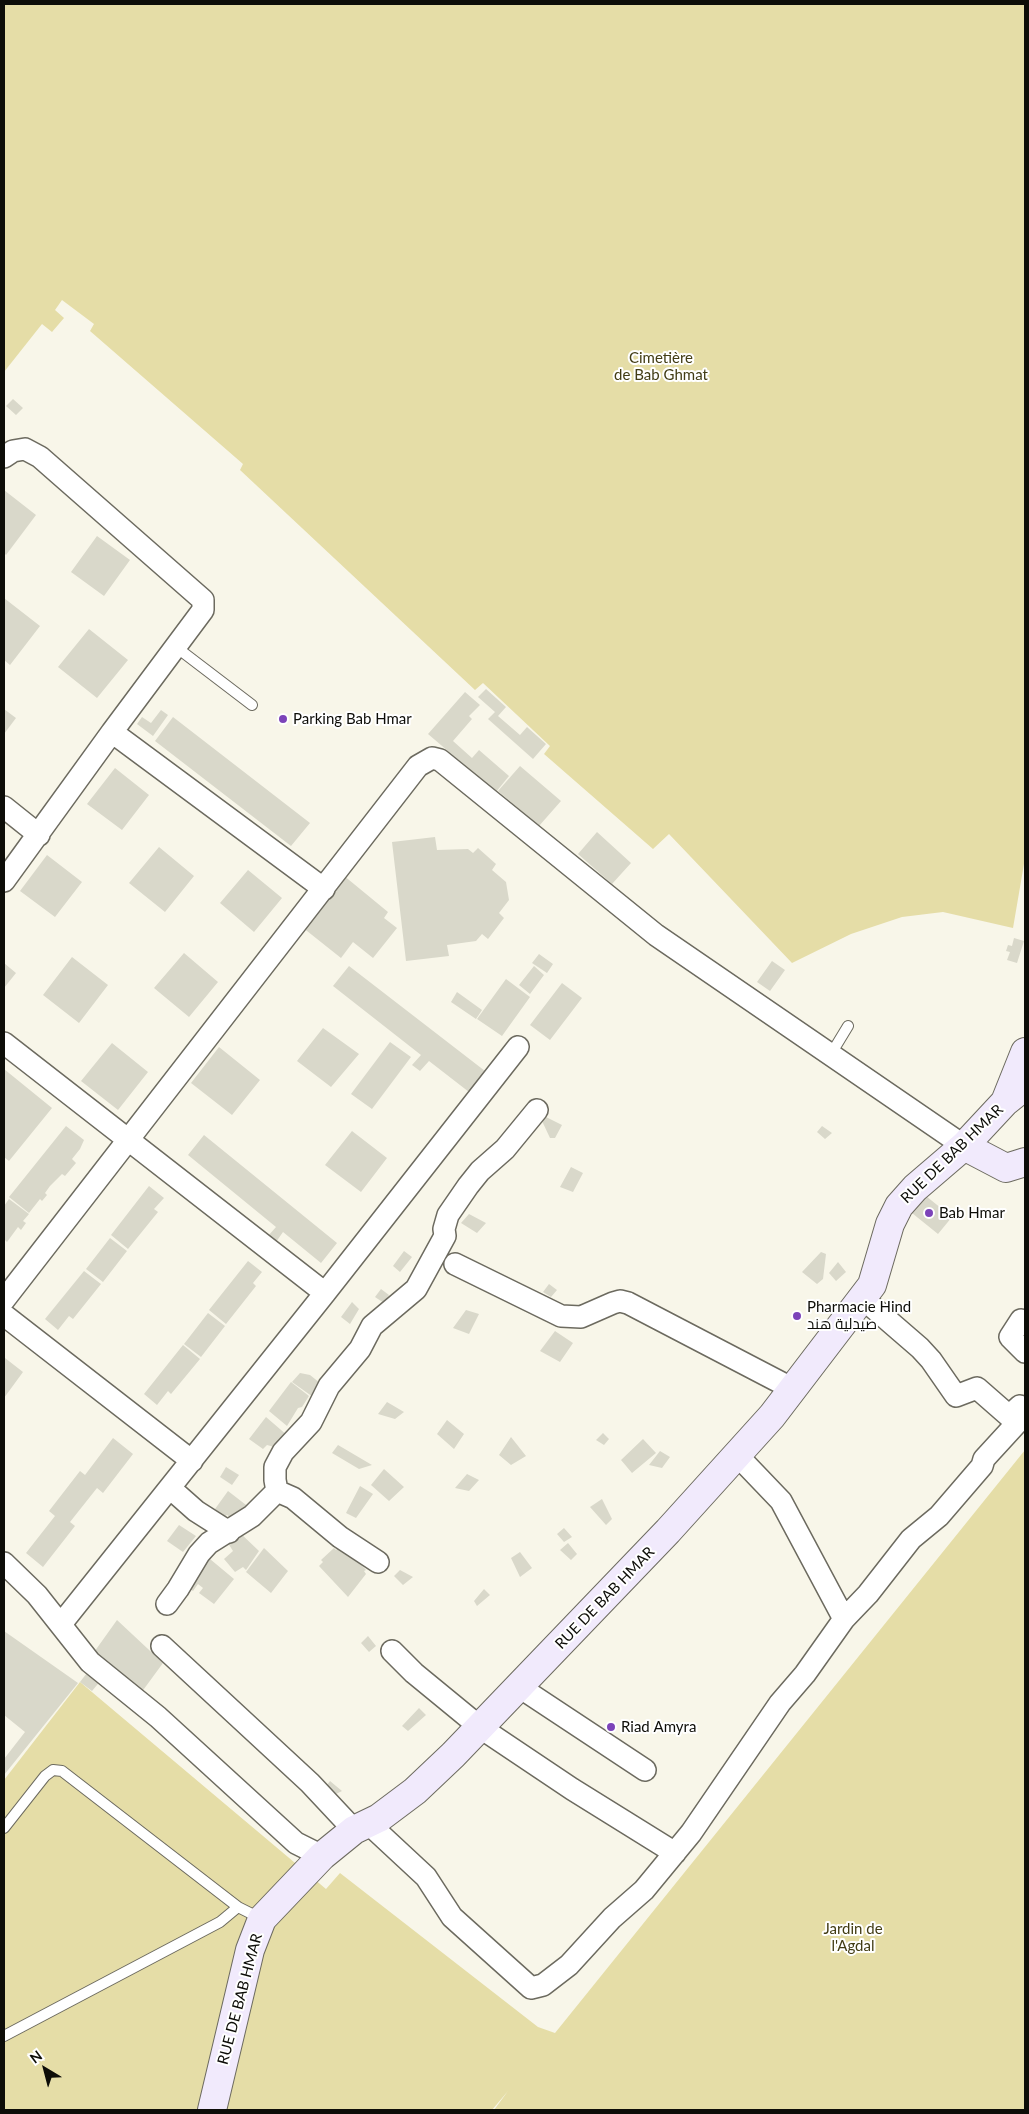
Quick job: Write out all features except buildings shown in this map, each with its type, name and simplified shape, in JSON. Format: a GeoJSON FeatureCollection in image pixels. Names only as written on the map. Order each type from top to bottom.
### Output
{"type":"FeatureCollection","features":[{"type":"Feature","properties":{"kind":"main road"},"geometry":{"type":"LineString","coordinates":[[1015,1094],[1025,1052]]}},
{"type":"Feature","properties":{"kind":"main road","name":"RUE DE BAB HMAR"},"geometry":{"type":"LineString","coordinates":[[212,2110],[250,1950],[262,1920],[322,1856],[415,1791],[481,1728],[518,1686],[668,1531],[772,1416],[872,1285],[890,1224],[899,1206],[915,1188],[964,1146],[1015,1094]]}},
{"type":"Feature","properties":{"kind":"main road"},"geometry":{"type":"LineString","coordinates":[[964,1146],[1016,1165]]}},
{"type":"Feature","properties":{"kind":"street"},"geometry":{"type":"LineString","coordinates":[[4,457],[13,451],[25,449],[40,457],[203,600],[203,610],[4,881]]}},
{"type":"Feature","properties":{"kind":"street"},"geometry":{"type":"LineString","coordinates":[[112,732],[324,889]]}},
{"type":"Feature","properties":{"kind":"street"},"geometry":{"type":"LineString","coordinates":[[4,1300],[418,766],[432,758],[440,760],[656,935],[964,1146]]}},
{"type":"Feature","properties":{"kind":"street"},"geometry":{"type":"LineString","coordinates":[[4,807],[39,835]]}},
{"type":"Feature","properties":{"kind":"street"},"geometry":{"type":"LineString","coordinates":[[4,1043],[325,1293]]}},
{"type":"Feature","properties":{"kind":"street"},"geometry":{"type":"LineString","coordinates":[[61,1624],[518,1047]]}},
{"type":"Feature","properties":{"kind":"street"},"geometry":{"type":"LineString","coordinates":[[277,1492],[274,1480],[275,1467],[283,1452],[312,1422],[329,1386],[360,1349],[372,1326],[416,1289],[445,1236],[444,1228],[448,1215],[480,1171],[505,1149],[536,1110]]}},
{"type":"Feature","properties":{"kind":"street"},"geometry":{"type":"LineString","coordinates":[[455,1264],[561,1316],[582,1317],[613,1303],[620,1301],[628,1303],[793,1389]]}},
{"type":"Feature","properties":{"kind":"street"},"geometry":{"type":"LineString","coordinates":[[162,1646],[310,1783],[361,1827],[426,1877],[452,1917],[531,1988],[543,1985],[569,1964],[612,1918],[644,1890],[676,1852],[780,1703],[810,1667],[844,1619],[868,1594],[912,1539],[940,1516],[982,1466],[984,1459],[1017,1423],[1017,1412],[976,1388],[956,1396],[931,1360],[862,1297]]}},
{"type":"Feature","properties":{"kind":"street"},"geometry":{"type":"LineString","coordinates":[[4,1315],[192,1461]]}},
{"type":"Feature","properties":{"kind":"street"},"geometry":{"type":"LineString","coordinates":[[1021,1320],[1010,1337],[1025,1352]]}},
{"type":"Feature","properties":{"kind":"street"},"geometry":{"type":"LineString","coordinates":[[736,1454],[781,1501],[844,1619]]}},
{"type":"Feature","properties":{"kind":"street"},"geometry":{"type":"LineString","coordinates":[[170,1488],[196,1511],[229,1532]]}},
{"type":"Feature","properties":{"kind":"street"},"geometry":{"type":"LineString","coordinates":[[167,1604],[178,1590],[199,1554],[216,1537],[229,1532],[252,1516],[277,1492]]}},
{"type":"Feature","properties":{"kind":"street"},"geometry":{"type":"LineString","coordinates":[[277,1492],[293,1498],[340,1537],[378,1562]]}},
{"type":"Feature","properties":{"kind":"street"},"geometry":{"type":"LineString","coordinates":[[4,1563],[24,1581],[61,1624],[90,1662],[158,1717],[296,1843],[322,1856]]}},
{"type":"Feature","properties":{"kind":"street"},"geometry":{"type":"LineString","coordinates":[[392,1651],[414,1673],[481,1728],[572,1789],[676,1852]]}},
{"type":"Feature","properties":{"kind":"street"},"geometry":{"type":"LineString","coordinates":[[518,1686],[645,1770]]}},
{"type":"Feature","properties":{"kind":"lane"},"geometry":{"type":"LineString","coordinates":[[176,647],[252,706]]}},
{"type":"Feature","properties":{"kind":"lane"},"geometry":{"type":"LineString","coordinates":[[831,1054],[848,1026]]}},
{"type":"Feature","properties":{"kind":"lane"},"geometry":{"type":"LineString","coordinates":[[4,1828],[45,1776],[53,1770],[62,1771],[238,1907],[262,1920]]}},
{"type":"Feature","properties":{"kind":"lane"},"geometry":{"type":"LineString","coordinates":[[4,2036],[220,1922],[238,1907]]}},
{"type":"Feature","properties":{"kind":"green space","name":"Cimetière de Bab Ghmat"},"geometry":{"type":"Polygon","coordinates":[[[4,4],[1025,4],[1025,858],[1013,928],[943,912],[902,917],[851,934],[792,963],[669,834],[653,849],[544,754],[550,746],[483,683],[475,690],[240,470],[243,464],[90,331],[94,324],[62,300],[55,310],[64,318],[52,332],[42,324],[4,372],[4,4]]]}},
{"type":"Feature","properties":{"kind":"green space","name":"Jardin de l'Agdal"},"geometry":{"type":"Polygon","coordinates":[[[1025,1450],[1025,2110],[494,2110],[508,2091],[492,2110],[4,2110],[4,1780],[80,1682],[326,1889],[340,1873],[538,2027],[555,2033],[1025,1450]]]}},
{"type":"Feature","properties":{"kind":"place","name":"Parking Bab Hmar"},"geometry":{"type":"Point","coordinates":[283,719]}},
{"type":"Feature","properties":{"kind":"place","name":"Bab Hmar"},"geometry":{"type":"Point","coordinates":[929,1213]}},
{"type":"Feature","properties":{"kind":"place","name":"Pharmacie Hind صيدلية هند"},"geometry":{"type":"Point","coordinates":[797,1316]}},
{"type":"Feature","properties":{"kind":"place","name":"Riad Amyra"},"geometry":{"type":"Point","coordinates":[611,1727]}}]}
